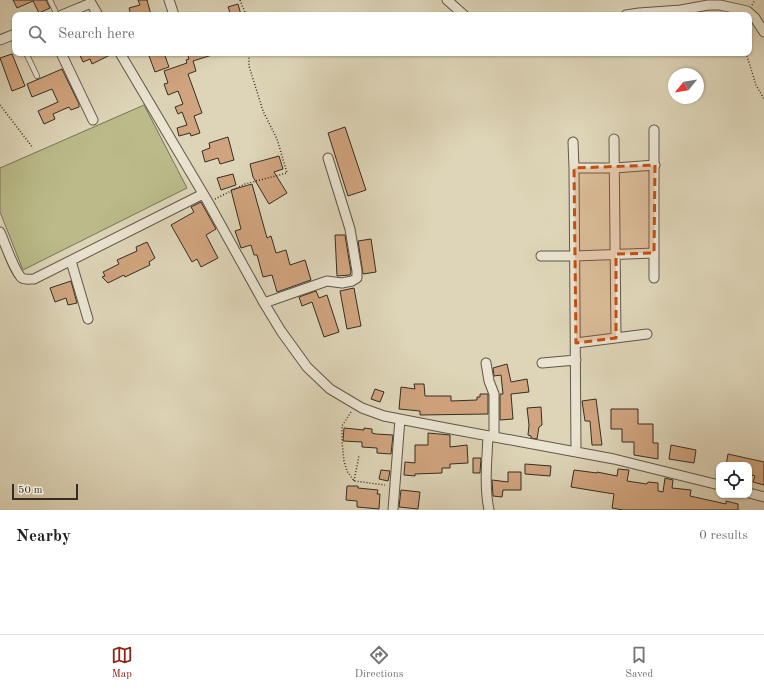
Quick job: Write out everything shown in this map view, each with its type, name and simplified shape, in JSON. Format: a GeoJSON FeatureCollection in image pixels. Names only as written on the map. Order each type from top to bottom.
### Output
{"type":"FeatureCollection","features":[{"type":"Feature","properties":{"kind":"street"},"geometry":{"type":"LineString","coordinates":[[169,0],[173,12]]}},
{"type":"Feature","properties":{"kind":"street"},"geometry":{"type":"LineString","coordinates":[[447,0],[461,12]]}},
{"type":"Feature","properties":{"kind":"street"},"geometry":{"type":"LineString","coordinates":[[66,12],[80,3],[95,2],[97,12]]}},
{"type":"Feature","properties":{"kind":"street"},"geometry":{"type":"LineString","coordinates":[[653,12],[681,10],[708,5],[720,5],[748,12]]}},
{"type":"Feature","properties":{"kind":"street"},"geometry":{"type":"LineString","coordinates":[[752,15],[764,32]]}},
{"type":"Feature","properties":{"kind":"street"},"geometry":{"type":"LineString","coordinates":[[0,40],[12,35]]}},
{"type":"Feature","properties":{"kind":"street"},"geometry":{"type":"LineString","coordinates":[[62,56],[93,120]]}},
{"type":"Feature","properties":{"kind":"street"},"geometry":{"type":"LineString","coordinates":[[122,56],[206,198],[264,303],[297,355],[307,368],[330,389],[372,412],[400,419],[650,467],[716,484]]}},
{"type":"Feature","properties":{"kind":"street"},"geometry":{"type":"LineString","coordinates":[[654,130],[654,278]]}},
{"type":"Feature","properties":{"kind":"street"},"geometry":{"type":"LineString","coordinates":[[614,139],[616,338]]}},
{"type":"Feature","properties":{"kind":"street"},"geometry":{"type":"LineString","coordinates":[[573,142],[576,452]]}},
{"type":"Feature","properties":{"kind":"street"},"geometry":{"type":"LineString","coordinates":[[264,303],[326,281],[342,283],[352,281],[357,278],[350,229],[328,158]]}},
{"type":"Feature","properties":{"kind":"street"},"geometry":{"type":"LineString","coordinates":[[574,168],[615,168],[655,165]]}},
{"type":"Feature","properties":{"kind":"street"},"geometry":{"type":"LineString","coordinates":[[0,232],[17,272],[22,278],[27,280],[34,279],[206,198]]}},
{"type":"Feature","properties":{"kind":"street"},"geometry":{"type":"LineString","coordinates":[[541,256],[654,253]]}},
{"type":"Feature","properties":{"kind":"street"},"geometry":{"type":"LineString","coordinates":[[71,261],[88,319]]}},
{"type":"Feature","properties":{"kind":"street"},"geometry":{"type":"LineString","coordinates":[[576,343],[647,334]]}},
{"type":"Feature","properties":{"kind":"street"},"geometry":{"type":"LineString","coordinates":[[542,363],[576,360]]}},
{"type":"Feature","properties":{"kind":"street"},"geometry":{"type":"LineString","coordinates":[[486,363],[489,381],[494,394],[486,486],[489,510]]}},
{"type":"Feature","properties":{"kind":"street"},"geometry":{"type":"LineString","coordinates":[[393,510],[400,419]]}},
{"type":"Feature","properties":{"kind":"street"},"geometry":{"type":"LineString","coordinates":[[752,494],[764,497]]}},
{"type":"Feature","properties":{"kind":"lane"},"geometry":{"type":"LineString","coordinates":[[50,0],[56,12]]}},
{"type":"Feature","properties":{"kind":"lane"},"geometry":{"type":"LineString","coordinates":[[28,56],[38,76]]}},
{"type":"Feature","properties":{"kind":"path"},"geometry":{"type":"LineString","coordinates":[[240,0],[245,12]]}},
{"type":"Feature","properties":{"kind":"path"},"geometry":{"type":"LineString","coordinates":[[206,198],[245,184],[287,173],[277,139],[263,111],[249,66],[249,56]]}},
{"type":"Feature","properties":{"kind":"path"},"geometry":{"type":"LineString","coordinates":[[747,56],[756,85],[764,99]]}},
{"type":"Feature","properties":{"kind":"path"},"geometry":{"type":"LineString","coordinates":[[0,105],[33,148]]}},
{"type":"Feature","properties":{"kind":"path"},"geometry":{"type":"LineString","coordinates":[[355,404],[342,426],[344,461],[347,471],[354,481],[395,486]]}},
{"type":"Feature","properties":{"kind":"path"},"geometry":{"type":"LineString","coordinates":[[354,481],[359,456]]}},
{"type":"Feature","properties":{"kind":"highlighted area"},"geometry":{"type":"Polygon","coordinates":[[[655,165],[654,253],[616,254],[616,338],[576,343],[574,168],[655,165]]]}},
{"type":"Feature","properties":{"kind":"green space"},"geometry":{"type":"Polygon","coordinates":[[[144,105],[187,188],[23,270],[0,212],[0,168],[144,105]]]}},
{"type":"Feature","properties":{"kind":"building"},"geometry":{"type":"Polygon","coordinates":[[[13,0],[46,0],[50,8],[38,12],[33,1],[17,8],[13,0]]]}},
{"type":"Feature","properties":{"kind":"building"},"geometry":{"type":"Polygon","coordinates":[[[138,0],[147,0],[150,12],[130,12],[129,8],[140,5],[138,0]]]}},
{"type":"Feature","properties":{"kind":"building"},"geometry":{"type":"Polygon","coordinates":[[[238,4],[240,12],[230,12],[228,7],[238,4]]]}},
{"type":"Feature","properties":{"kind":"building"},"geometry":{"type":"Polygon","coordinates":[[[12,54],[25,86],[12,91],[0,58],[12,54]]]}},
{"type":"Feature","properties":{"kind":"building"},"geometry":{"type":"Polygon","coordinates":[[[80,56],[108,56],[92,64],[90,59],[83,62],[80,56]]]}},
{"type":"Feature","properties":{"kind":"building"},"geometry":{"type":"Polygon","coordinates":[[[149,56],[165,56],[169,67],[155,72],[149,56]]]}},
{"type":"Feature","properties":{"kind":"building"},"geometry":{"type":"Polygon","coordinates":[[[188,56],[209,56],[193,61],[196,71],[188,74],[202,113],[194,116],[200,133],[191,136],[190,133],[179,136],[177,128],[187,125],[182,112],[178,114],[175,107],[183,104],[178,91],[168,95],[164,84],[168,83],[164,71],[187,63],[186,60],[189,59],[188,56]]]}},
{"type":"Feature","properties":{"kind":"building"},"geometry":{"type":"Polygon","coordinates":[[[62,69],[79,104],[79,107],[71,110],[69,107],[53,114],[55,119],[44,124],[38,111],[58,102],[52,89],[32,97],[27,84],[62,69]]]}},
{"type":"Feature","properties":{"kind":"building"},"geometry":{"type":"Polygon","coordinates":[[[345,127],[366,190],[348,196],[328,133],[345,127]]]}},
{"type":"Feature","properties":{"kind":"building"},"geometry":{"type":"Polygon","coordinates":[[[228,137],[234,160],[220,164],[218,158],[205,162],[202,151],[210,148],[209,143],[228,137]]]}},
{"type":"Feature","properties":{"kind":"building"},"geometry":{"type":"Polygon","coordinates":[[[279,156],[283,169],[274,172],[287,193],[269,204],[253,177],[250,164],[279,156]]]}},
{"type":"Feature","properties":{"kind":"building"},"geometry":{"type":"Polygon","coordinates":[[[233,174],[236,185],[221,190],[217,178],[233,174]]]}},
{"type":"Feature","properties":{"kind":"building"},"geometry":{"type":"Polygon","coordinates":[[[252,184],[267,238],[271,236],[276,253],[286,250],[290,265],[305,260],[311,280],[277,292],[272,275],[263,277],[257,255],[254,255],[251,245],[241,248],[235,231],[241,229],[231,190],[252,184]]]}},
{"type":"Feature","properties":{"kind":"building"},"geometry":{"type":"Polygon","coordinates":[[[201,202],[216,229],[206,235],[218,258],[201,267],[197,259],[192,262],[171,225],[194,212],[191,207],[201,202]]]}},
{"type":"Feature","properties":{"kind":"building"},"geometry":{"type":"Polygon","coordinates":[[[335,235],[345,235],[351,272],[350,275],[337,276],[335,235]]]}},
{"type":"Feature","properties":{"kind":"building"},"geometry":{"type":"Polygon","coordinates":[[[371,239],[376,272],[363,274],[358,241],[371,239]]]}},
{"type":"Feature","properties":{"kind":"building"},"geometry":{"type":"Polygon","coordinates":[[[147,242],[155,258],[149,262],[150,265],[108,283],[102,277],[105,276],[103,272],[119,264],[117,260],[137,251],[136,247],[147,242]]]}},
{"type":"Feature","properties":{"kind":"building"},"geometry":{"type":"Polygon","coordinates":[[[71,281],[77,303],[68,305],[66,298],[55,302],[50,288],[71,281]]]}},
{"type":"Feature","properties":{"kind":"building"},"geometry":{"type":"Polygon","coordinates":[[[354,288],[361,326],[347,329],[340,291],[354,288]]]}},
{"type":"Feature","properties":{"kind":"building"},"geometry":{"type":"Polygon","coordinates":[[[316,291],[319,298],[327,295],[339,332],[324,337],[312,302],[302,306],[299,297],[316,291]]]}},
{"type":"Feature","properties":{"kind":"building"},"geometry":{"type":"Polygon","coordinates":[[[507,364],[511,382],[527,379],[529,392],[511,394],[513,419],[500,420],[500,394],[503,394],[501,375],[494,376],[493,368],[507,364]]]}},
{"type":"Feature","properties":{"kind":"building"},"geometry":{"type":"Polygon","coordinates":[[[414,384],[424,384],[425,396],[451,396],[451,401],[477,400],[477,397],[480,397],[480,394],[488,394],[488,414],[420,415],[420,411],[399,409],[401,387],[415,389],[414,384]]]}},
{"type":"Feature","properties":{"kind":"building"},"geometry":{"type":"Polygon","coordinates":[[[375,389],[384,392],[380,402],[371,399],[375,389]]]}},
{"type":"Feature","properties":{"kind":"building"},"geometry":{"type":"Polygon","coordinates":[[[596,399],[602,445],[592,445],[590,421],[585,421],[582,401],[596,399]]]}},
{"type":"Feature","properties":{"kind":"building"},"geometry":{"type":"Polygon","coordinates":[[[541,407],[542,425],[539,427],[537,439],[531,438],[531,436],[528,435],[529,425],[527,408],[541,407]]]}},
{"type":"Feature","properties":{"kind":"building"},"geometry":{"type":"Polygon","coordinates":[[[611,409],[638,409],[638,424],[653,424],[653,443],[658,443],[658,459],[634,455],[634,442],[622,442],[622,429],[611,429],[611,409]]]}},
{"type":"Feature","properties":{"kind":"building"},"geometry":{"type":"Polygon","coordinates":[[[344,428],[364,430],[364,428],[372,429],[372,433],[393,435],[391,454],[377,453],[377,448],[362,447],[362,442],[343,441],[344,428]]]}},
{"type":"Feature","properties":{"kind":"building"},"geometry":{"type":"Polygon","coordinates":[[[428,433],[450,435],[450,447],[467,445],[468,463],[450,464],[450,468],[442,468],[442,473],[415,474],[415,476],[404,475],[405,462],[415,463],[415,445],[428,445],[428,433]]]}},
{"type":"Feature","properties":{"kind":"building"},"geometry":{"type":"Polygon","coordinates":[[[671,445],[696,450],[694,463],[669,459],[671,445]]]}},
{"type":"Feature","properties":{"kind":"building"},"geometry":{"type":"Polygon","coordinates":[[[728,454],[764,462],[764,485],[753,482],[755,476],[752,475],[752,462],[727,462],[728,454]]]}},
{"type":"Feature","properties":{"kind":"building"},"geometry":{"type":"Polygon","coordinates":[[[473,458],[481,458],[480,473],[473,473],[473,458]]]}},
{"type":"Feature","properties":{"kind":"building"},"geometry":{"type":"Polygon","coordinates":[[[525,464],[551,466],[550,476],[525,474],[525,464]]]}},
{"type":"Feature","properties":{"kind":"building"},"geometry":{"type":"Polygon","coordinates":[[[618,469],[629,470],[627,481],[647,484],[648,482],[658,483],[658,491],[663,492],[665,478],[673,480],[672,488],[691,490],[690,496],[726,504],[726,501],[738,504],[738,510],[623,510],[612,508],[614,494],[571,487],[574,470],[617,476],[618,469]]]}},
{"type":"Feature","properties":{"kind":"building"},"geometry":{"type":"Polygon","coordinates":[[[381,470],[390,471],[388,481],[379,479],[381,470]]]}},
{"type":"Feature","properties":{"kind":"building"},"geometry":{"type":"Polygon","coordinates":[[[508,472],[521,472],[521,490],[503,490],[502,497],[493,496],[492,480],[508,482],[508,472]]]}},
{"type":"Feature","properties":{"kind":"building"},"geometry":{"type":"Polygon","coordinates":[[[347,486],[358,486],[358,488],[378,490],[377,494],[380,494],[379,509],[357,507],[357,501],[346,500],[347,486]]]}},
{"type":"Feature","properties":{"kind":"building"},"geometry":{"type":"Polygon","coordinates":[[[401,490],[420,492],[418,509],[399,507],[401,490]]]}}]}
